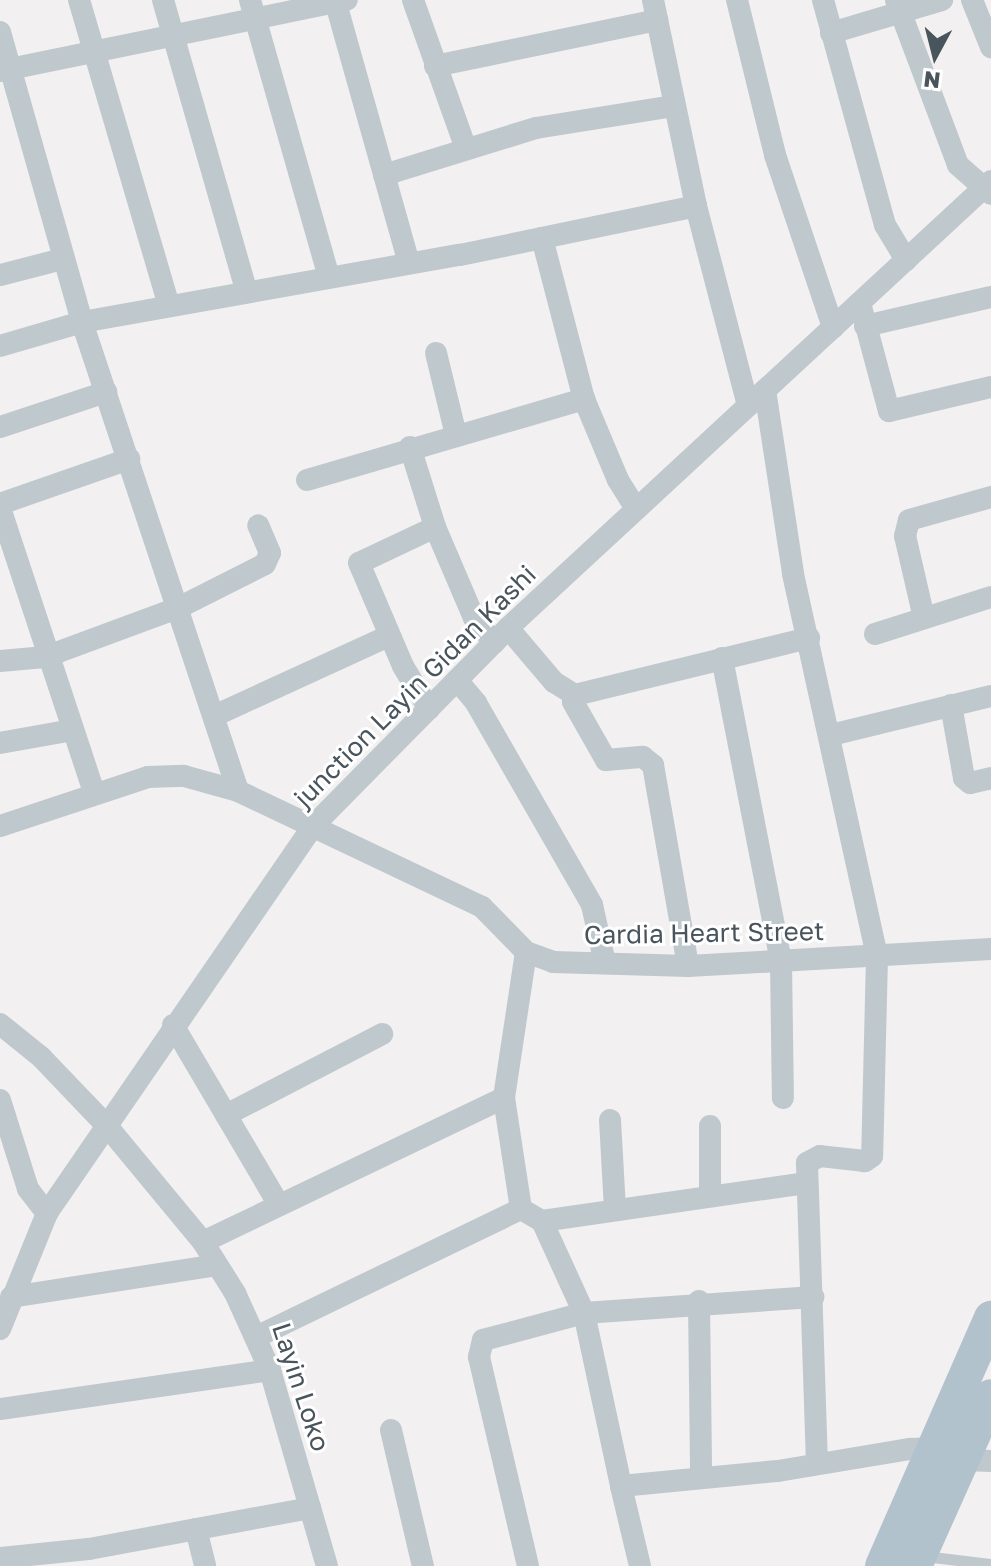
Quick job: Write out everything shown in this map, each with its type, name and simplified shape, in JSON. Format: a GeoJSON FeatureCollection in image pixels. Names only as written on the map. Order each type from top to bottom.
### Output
{"type":"FeatureCollection","features":[{"type":"Feature","properties":{"kind":"main road"},"geometry":{"type":"LineString","coordinates":[[882,1566],[963,1456],[991,1318]]}},
{"type":"Feature","properties":{"kind":"main road"},"geometry":{"type":"LineString","coordinates":[[917,1561],[991,1396]]}},
{"type":"Feature","properties":{"kind":"street"},"geometry":{"type":"LineString","coordinates":[[79,0],[91,54],[169,306]]}},
{"type":"Feature","properties":{"kind":"street"},"geometry":{"type":"LineString","coordinates":[[163,0],[247,292]]}},
{"type":"Feature","properties":{"kind":"street"},"geometry":{"type":"LineString","coordinates":[[413,0],[466,149]]}},
{"type":"Feature","properties":{"kind":"street"},"geometry":{"type":"LineString","coordinates":[[737,0],[783,184],[833,327]]}},
{"type":"Feature","properties":{"kind":"street"},"geometry":{"type":"LineString","coordinates":[[823,0],[885,225],[906,260]]}},
{"type":"Feature","properties":{"kind":"street"},"geometry":{"type":"LineString","coordinates":[[831,33],[898,6],[942,0]]}},
{"type":"Feature","properties":{"kind":"street"},"geometry":{"type":"LineString","coordinates":[[972,0],[991,47]]}},
{"type":"Feature","properties":{"kind":"street"},"geometry":{"type":"LineString","coordinates":[[4,71],[173,38],[252,11],[339,1],[409,263]]}},
{"type":"Feature","properties":{"kind":"street"},"geometry":{"type":"LineString","coordinates":[[898,6],[958,165],[988,189]]}},
{"type":"Feature","properties":{"kind":"street"},"geometry":{"type":"LineString","coordinates":[[435,66],[655,10],[696,206],[756,398],[877,957],[875,1147],[865,1161],[812,1156],[805,1183],[813,1297],[817,1462]]}},
{"type":"Feature","properties":{"kind":"street"},"geometry":{"type":"LineString","coordinates":[[252,11],[329,277]]}},
{"type":"Feature","properties":{"kind":"street"},"geometry":{"type":"LineString","coordinates":[[0,32],[4,71],[82,322],[180,607],[238,791]]}},
{"type":"Feature","properties":{"kind":"street"},"geometry":{"type":"LineString","coordinates":[[384,175],[536,128],[674,106]]}},
{"type":"Feature","properties":{"kind":"street","name":"junction Layin Gidan Kashi"},"geometry":{"type":"LineString","coordinates":[[0,1329],[11,1297],[11,1274],[47,1213],[173,1025],[313,826],[501,636],[833,327],[988,189]]}},
{"type":"Feature","properties":{"kind":"street"},"geometry":{"type":"LineString","coordinates":[[0,346],[82,322],[542,238],[696,206]]}},
{"type":"Feature","properties":{"kind":"street"},"geometry":{"type":"LineString","coordinates":[[542,238],[584,399],[618,480],[636,509]]}},
{"type":"Feature","properties":{"kind":"street"},"geometry":{"type":"LineString","coordinates":[[0,275],[63,259]]}},
{"type":"Feature","properties":{"kind":"street"},"geometry":{"type":"LineString","coordinates":[[865,326],[991,297]]}},
{"type":"Feature","properties":{"kind":"street"},"geometry":{"type":"LineString","coordinates":[[860,303],[889,411],[991,387]]}},
{"type":"Feature","properties":{"kind":"street"},"geometry":{"type":"LineString","coordinates":[[436,353],[456,435]]}},
{"type":"Feature","properties":{"kind":"street"},"geometry":{"type":"LineString","coordinates":[[0,427],[106,392]]}},
{"type":"Feature","properties":{"kind":"street"},"geometry":{"type":"LineString","coordinates":[[307,480],[410,447],[584,399]]}},
{"type":"Feature","properties":{"kind":"street"},"geometry":{"type":"LineString","coordinates":[[410,447],[435,527],[474,618],[575,695],[809,638]]}},
{"type":"Feature","properties":{"kind":"street"},"geometry":{"type":"LineString","coordinates":[[94,792],[45,657],[0,506],[129,459]]}},
{"type":"Feature","properties":{"kind":"street"},"geometry":{"type":"LineString","coordinates":[[924,618],[905,536],[909,520],[991,497]]}},
{"type":"Feature","properties":{"kind":"street"},"geometry":{"type":"LineString","coordinates":[[0,661],[45,657],[180,607],[270,560],[258,525]]}},
{"type":"Feature","properties":{"kind":"street"},"geometry":{"type":"LineString","coordinates":[[429,709],[389,636],[360,561],[435,527]]}},
{"type":"Feature","properties":{"kind":"street"},"geometry":{"type":"LineString","coordinates":[[875,634],[991,597]]}},
{"type":"Feature","properties":{"kind":"street"},"geometry":{"type":"LineString","coordinates":[[214,716],[389,636]]}},
{"type":"Feature","properties":{"kind":"street"},"geometry":{"type":"LineString","coordinates":[[722,658],[781,962],[783,1098]]}},
{"type":"Feature","properties":{"kind":"street"},"geometry":{"type":"LineString","coordinates":[[457,680],[585,892],[598,920],[605,963]]}},
{"type":"Feature","properties":{"kind":"street"},"geometry":{"type":"LineString","coordinates":[[575,695],[573,702],[606,760],[643,757],[653,765],[688,966]]}},
{"type":"Feature","properties":{"kind":"street"},"geometry":{"type":"LineString","coordinates":[[831,735],[991,696]]}},
{"type":"Feature","properties":{"kind":"street"},"geometry":{"type":"LineString","coordinates":[[951,705],[964,778],[970,783],[991,778]]}},
{"type":"Feature","properties":{"kind":"street"},"geometry":{"type":"LineString","coordinates":[[0,743],[72,730]]}},
{"type":"Feature","properties":{"kind":"street"},"geometry":{"type":"LineString","coordinates":[[0,826],[94,792],[148,777],[184,776],[238,791],[482,907],[526,952],[504,1098],[521,1209]]}},
{"type":"Feature","properties":{"kind":"street","name":"Cardia Heart Street"},"geometry":{"type":"LineString","coordinates":[[526,952],[553,962],[688,966],[991,949]]}},
{"type":"Feature","properties":{"kind":"street","name":"Layin Loko"},"geometry":{"type":"LineString","coordinates":[[0,1024],[41,1057],[107,1126],[203,1242],[217,1265],[258,1336],[327,1566]]}},
{"type":"Feature","properties":{"kind":"street"},"geometry":{"type":"LineString","coordinates":[[173,1025],[279,1205]]}},
{"type":"Feature","properties":{"kind":"street"},"geometry":{"type":"LineString","coordinates":[[226,1115],[382,1034]]}},
{"type":"Feature","properties":{"kind":"street"},"geometry":{"type":"LineString","coordinates":[[203,1242],[504,1098]]}},
{"type":"Feature","properties":{"kind":"street"},"geometry":{"type":"LineString","coordinates":[[1,1105],[28,1189],[47,1213]]}},
{"type":"Feature","properties":{"kind":"street"},"geometry":{"type":"LineString","coordinates":[[610,1120],[615,1210]]}},
{"type":"Feature","properties":{"kind":"street"},"geometry":{"type":"LineString","coordinates":[[710,1126],[710,1196]]}},
{"type":"Feature","properties":{"kind":"street"},"geometry":{"type":"LineString","coordinates":[[542,1221],[805,1183]]}},
{"type":"Feature","properties":{"kind":"street"},"geometry":{"type":"LineString","coordinates":[[521,1209],[542,1221],[584,1313],[640,1566]]}},
{"type":"Feature","properties":{"kind":"street"},"geometry":{"type":"LineString","coordinates":[[258,1336],[521,1209]]}},
{"type":"Feature","properties":{"kind":"street"},"geometry":{"type":"LineString","coordinates":[[11,1297],[217,1265]]}},
{"type":"Feature","properties":{"kind":"street"},"geometry":{"type":"LineString","coordinates":[[528,1566],[479,1349],[483,1340],[584,1313],[699,1301],[813,1297]]}},
{"type":"Feature","properties":{"kind":"street"},"geometry":{"type":"LineString","coordinates":[[699,1301],[701,1477]]}},
{"type":"Feature","properties":{"kind":"street"},"geometry":{"type":"LineString","coordinates":[[0,1409],[270,1370]]}},
{"type":"Feature","properties":{"kind":"street"},"geometry":{"type":"LineString","coordinates":[[391,1430],[423,1566]]}},
{"type":"Feature","properties":{"kind":"street"},"geometry":{"type":"LineString","coordinates":[[621,1486],[817,1462],[963,1456]]}},
{"type":"Feature","properties":{"kind":"street"},"geometry":{"type":"LineString","coordinates":[[0,1558],[196,1529],[310,1508]]}},
{"type":"Feature","properties":{"kind":"street"},"geometry":{"type":"LineString","coordinates":[[196,1529],[205,1566]]}},
{"type":"Feature","properties":{"kind":"lane"},"geometry":{"type":"LineString","coordinates":[[917,1561],[991,1564]]}}]}
